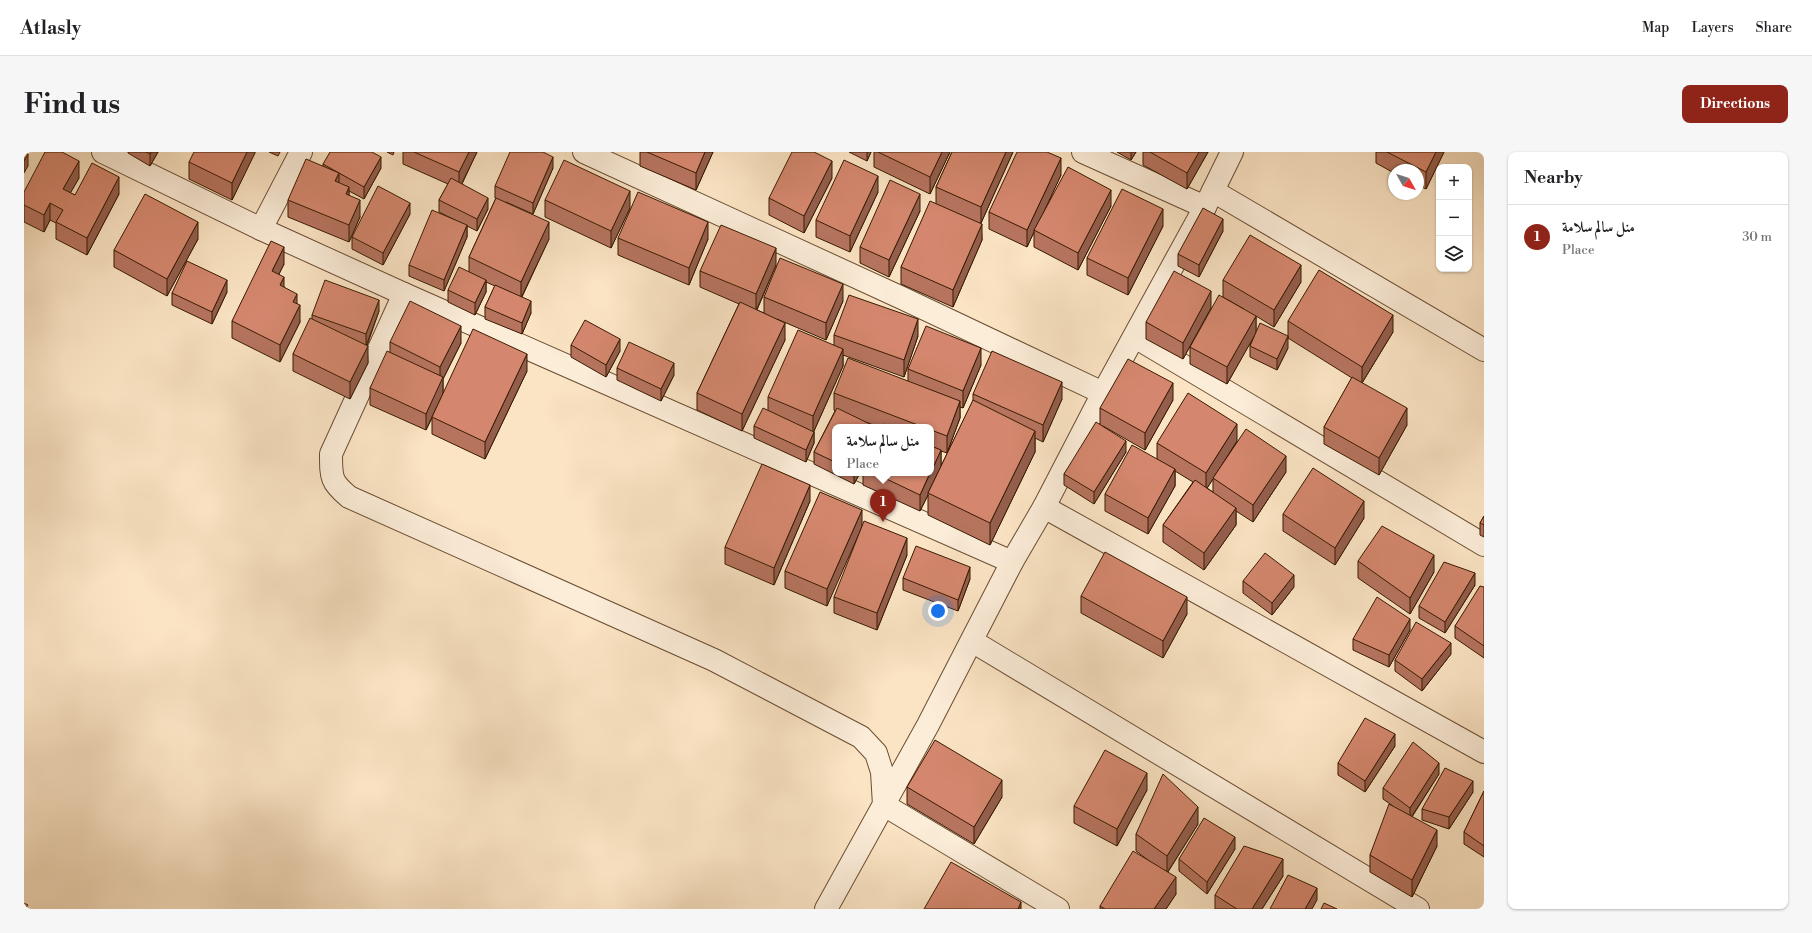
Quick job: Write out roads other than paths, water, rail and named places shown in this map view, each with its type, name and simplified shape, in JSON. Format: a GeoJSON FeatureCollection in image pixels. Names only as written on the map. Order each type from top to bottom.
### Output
{"type":"FeatureCollection","features":[{"type":"Feature","properties":{"kind":"street"},"geometry":{"type":"LineString","coordinates":[[104,152],[261,229],[404,294],[1012,562]]}},
{"type":"Feature","properties":{"kind":"street"},"geometry":{"type":"LineString","coordinates":[[261,229],[301,152]]}},
{"type":"Feature","properties":{"kind":"street"},"geometry":{"type":"LineString","coordinates":[[584,152],[902,298],[1103,393]]}},
{"type":"Feature","properties":{"kind":"street"},"geometry":{"type":"LineString","coordinates":[[1084,152],[1209,199],[1484,350]]}},
{"type":"Feature","properties":{"kind":"street"},"geometry":{"type":"LineString","coordinates":[[826,909],[972,641],[1012,562],[1044,507],[1103,393],[1135,337],[1209,199],[1232,152]]}},
{"type":"Feature","properties":{"kind":"street"},"geometry":{"type":"LineString","coordinates":[[404,294],[331,454],[331,472],[335,485],[349,497],[714,660],[861,737],[876,753],[882,772],[884,805]]}},
{"type":"Feature","properties":{"kind":"street"},"geometry":{"type":"LineString","coordinates":[[1135,337],[1484,545]]}},
{"type":"Feature","properties":{"kind":"street"},"geometry":{"type":"LineString","coordinates":[[1044,507],[1484,752]]}},
{"type":"Feature","properties":{"kind":"street"},"geometry":{"type":"LineString","coordinates":[[972,641],[1418,909]]}},
{"type":"Feature","properties":{"kind":"street"},"geometry":{"type":"LineString","coordinates":[[884,805],[1058,909]]}},
{"type":"Feature","properties":{"kind":"place","name":"منل سالم سلامة"},"geometry":{"type":"Point","coordinates":[883,522]}}]}
